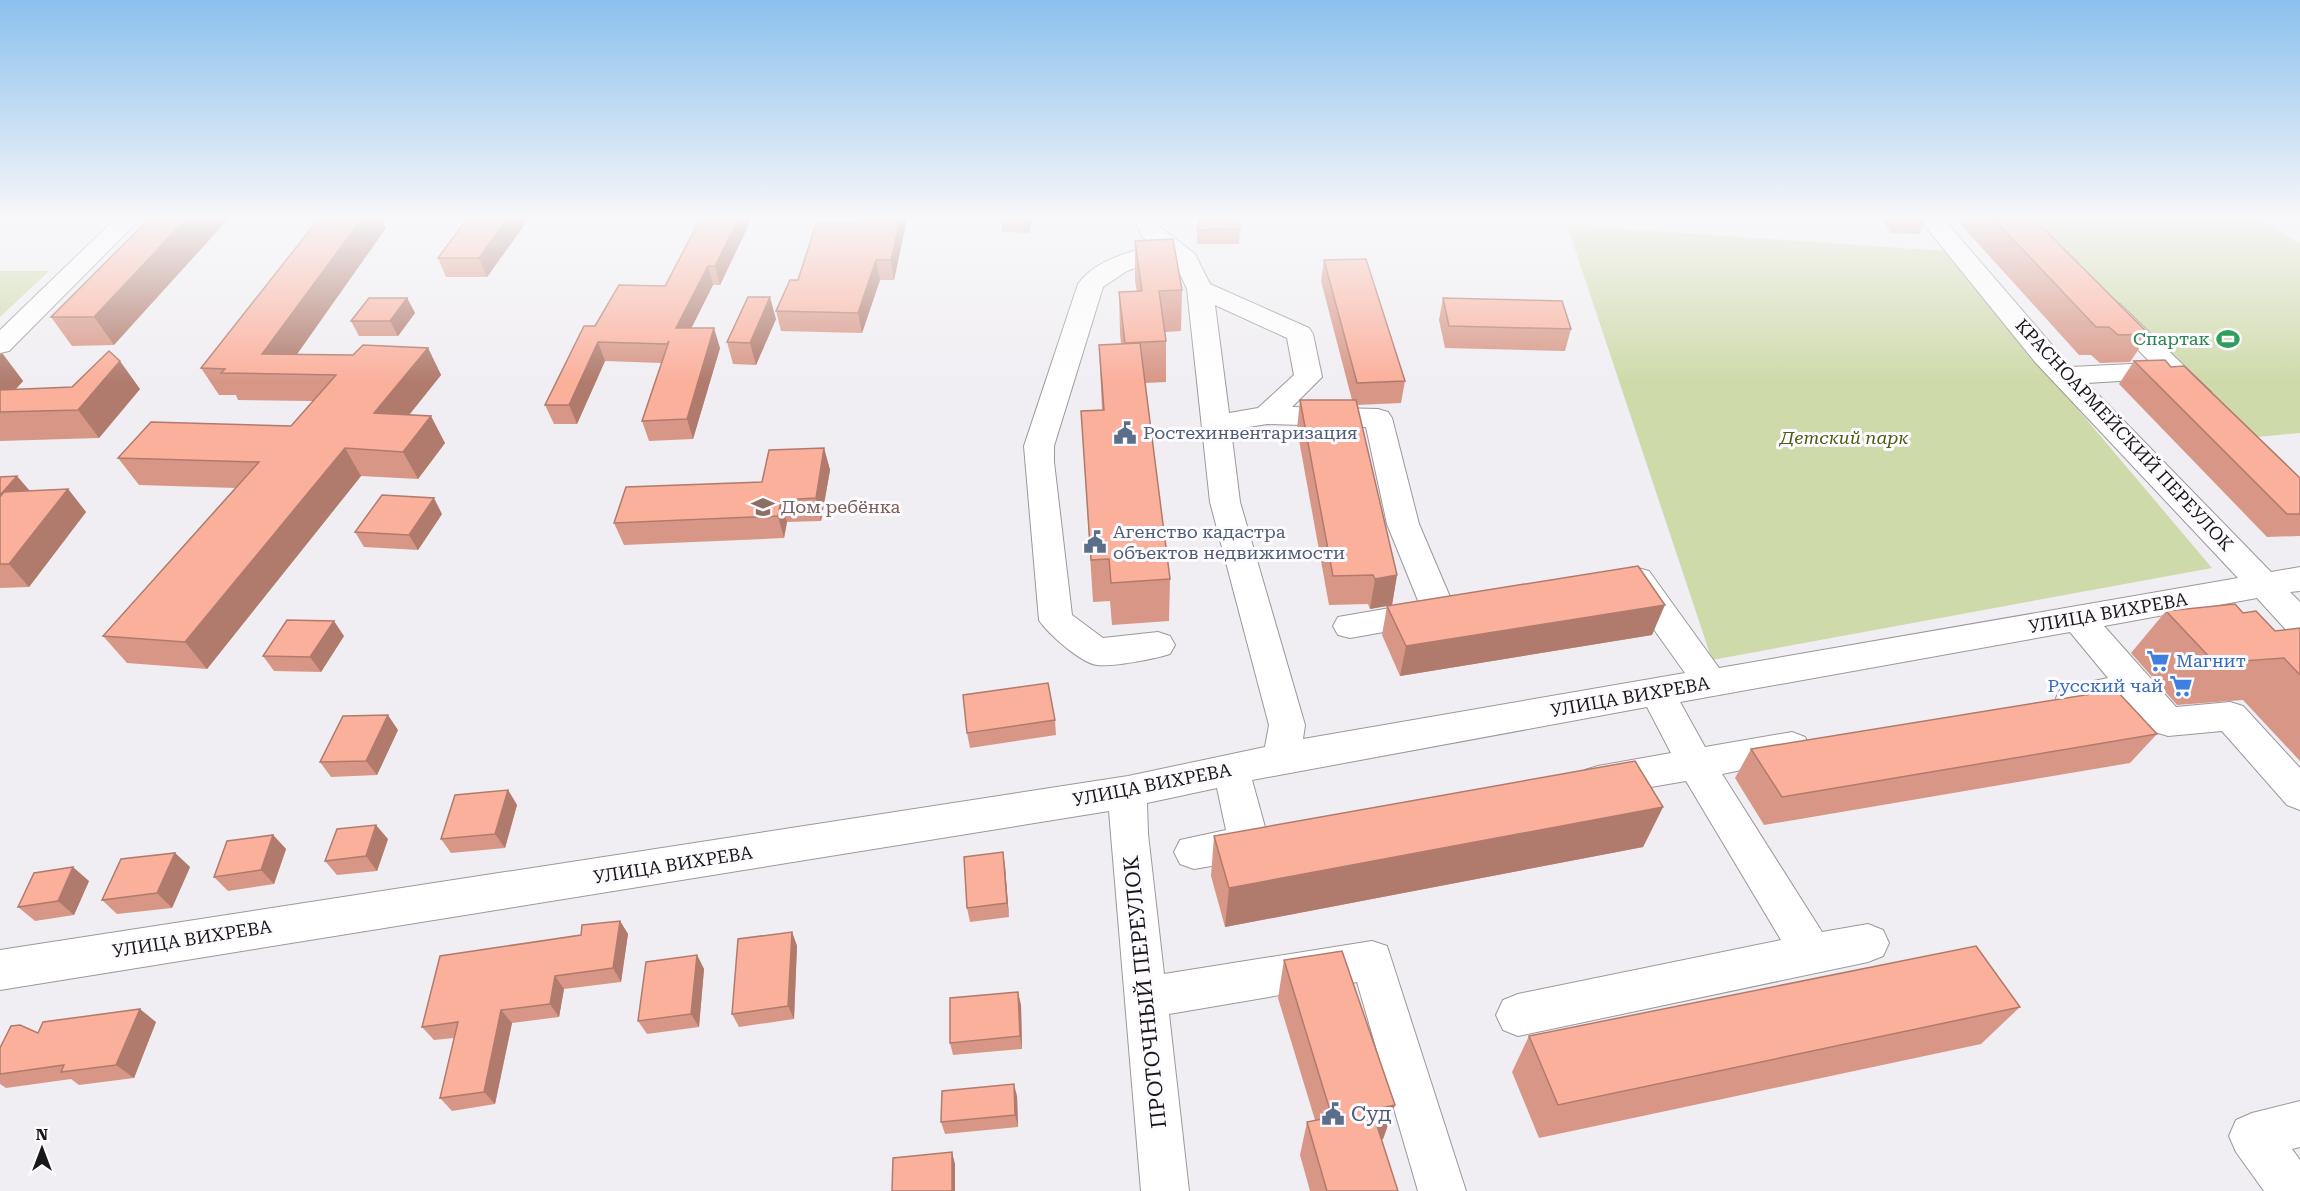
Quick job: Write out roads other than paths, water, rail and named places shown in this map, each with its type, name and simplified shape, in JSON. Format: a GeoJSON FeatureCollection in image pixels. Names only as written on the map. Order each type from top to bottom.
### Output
{"type":"FeatureCollection","features":[{"type":"Feature","properties":{"kind":"street"},"geometry":{"type":"LineString","coordinates":[[0,345],[75,272]]}},
{"type":"Feature","properties":{"kind":"street"},"geometry":{"type":"LineString","coordinates":[[1107,272],[1091,284],[1039,446],[1056,620],[1097,652],[1158,645]]}},
{"type":"Feature","properties":{"kind":"street"},"geometry":{"type":"LineString","coordinates":[[1192,272],[1200,289],[1225,502],[1287,725],[1281,758]]}},
{"type":"Feature","properties":{"kind":"street","name":"КРАСНОАРМЕЙСКИЙ ПЕРЕУЛОК"},"geometry":{"type":"LineString","coordinates":[[1976,272],[2065,376],[2282,582],[2300,623]]}},
{"type":"Feature","properties":{"kind":"street"},"geometry":{"type":"LineString","coordinates":[[1200,289],[1300,334],[1308,377],[1267,415]]}},
{"type":"Feature","properties":{"kind":"street"},"geometry":{"type":"LineString","coordinates":[[2090,289],[2216,410]]}},
{"type":"Feature","properties":{"kind":"street"},"geometry":{"type":"LineString","coordinates":[[2065,376],[2174,370]]}},
{"type":"Feature","properties":{"kind":"street"},"geometry":{"type":"LineString","coordinates":[[1216,424],[1267,415],[1378,418],[1403,524],[1439,611]]}},
{"type":"Feature","properties":{"kind":"street"},"geometry":{"type":"LineString","coordinates":[[1602,585],[1637,579],[1711,683]]}},
{"type":"Feature","properties":{"kind":"street","name":"УЛИЦА ВИХРЕВА"},"geometry":{"type":"LineString","coordinates":[[0,970],[1128,792],[1281,758],[2282,582]]}},
{"type":"Feature","properties":{"kind":"street"},"geometry":{"type":"LineString","coordinates":[[1350,626],[1474,606]]}},
{"type":"Feature","properties":{"kind":"street"},"geometry":{"type":"LineString","coordinates":[[2078,618],[2168,722],[2230,716],[2300,794]]}},
{"type":"Feature","properties":{"kind":"street"},"geometry":{"type":"LineString","coordinates":[[2043,704],[2136,687]]}},
{"type":"Feature","properties":{"kind":"street"},"geometry":{"type":"LineString","coordinates":[[1657,692],[1695,764],[1812,953]]}},
{"type":"Feature","properties":{"kind":"street"},"geometry":{"type":"LineString","coordinates":[[1566,787],[1823,742]]}},
{"type":"Feature","properties":{"kind":"street"},"geometry":{"type":"LineString","coordinates":[[1194,852],[1267,839],[1231,770]]}},
{"type":"Feature","properties":{"kind":"street","name":"ПРОТОЧНЫЙ ПЕРЕУЛОК"},"geometry":{"type":"LineString","coordinates":[[1128,792],[1129,834],[1165,1191]]}},
{"type":"Feature","properties":{"kind":"street"},"geometry":{"type":"LineString","coordinates":[[1518,1015],[1868,943]]}},
{"type":"Feature","properties":{"kind":"street"},"geometry":{"type":"LineString","coordinates":[[1147,997],[1372,960],[1442,1191]]}},
{"type":"Feature","properties":{"kind":"street"},"geometry":{"type":"LineString","coordinates":[[2294,1191],[2252,1136],[2300,1124]]}},
{"type":"Feature","properties":{"kind":"place","name":"Спартак"},"geometry":{"type":"Point","coordinates":[2228,339]}},
{"type":"Feature","properties":{"kind":"place","name":"Ростехинвентаризация"},"geometry":{"type":"Point","coordinates":[1125,433]}},
{"type":"Feature","properties":{"kind":"place","name":"Дом ребёнка"},"geometry":{"type":"Point","coordinates":[763,507]}},
{"type":"Feature","properties":{"kind":"place","name":"Агенство кадастра объектов недвижимости"},"geometry":{"type":"Point","coordinates":[1095,542]}},
{"type":"Feature","properties":{"kind":"place","name":"Магнит"},"geometry":{"type":"Point","coordinates":[2158,661]}},
{"type":"Feature","properties":{"kind":"place","name":"Русский чай"},"geometry":{"type":"Point","coordinates":[2181,686]}},
{"type":"Feature","properties":{"kind":"place","name":"Суд"},"geometry":{"type":"Point","coordinates":[1333,1114]}},
{"type":"Feature","properties":{"kind":"park label","name":"Детский парк"},"geometry":{"type":"Point","coordinates":[1844,438]}}]}
